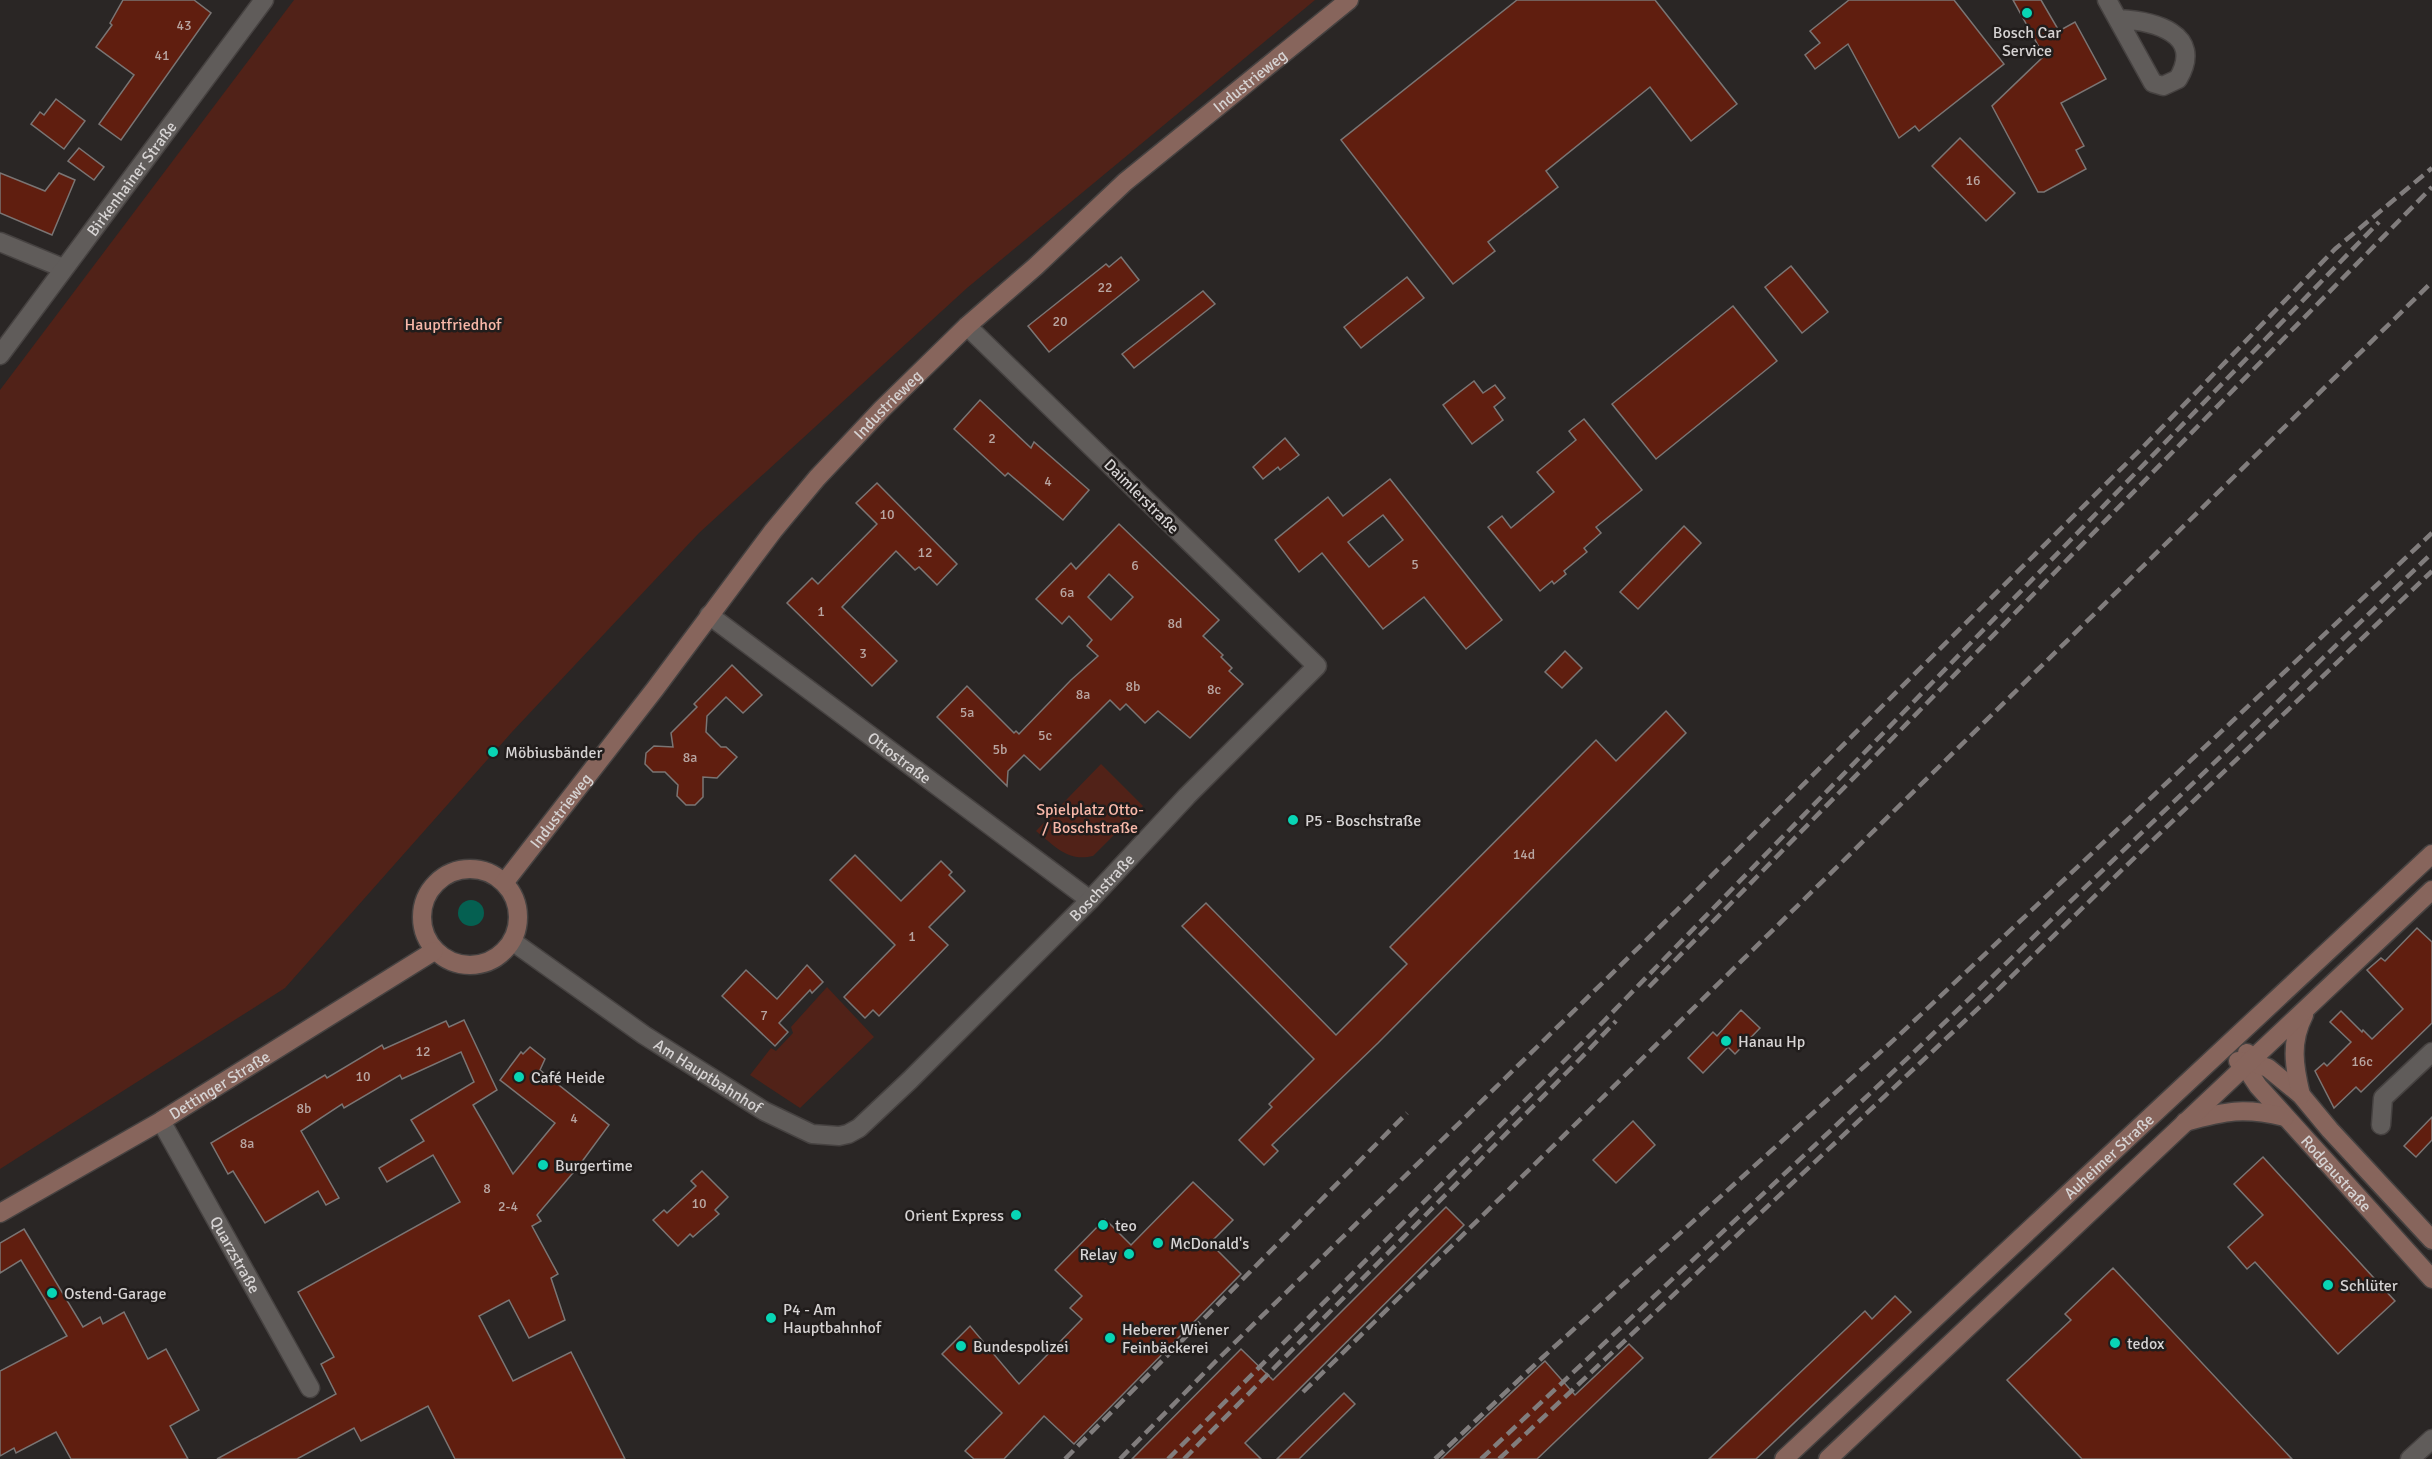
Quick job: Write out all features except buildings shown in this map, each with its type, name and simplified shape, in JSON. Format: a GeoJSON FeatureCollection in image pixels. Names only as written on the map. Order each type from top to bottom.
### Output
{"type":"FeatureCollection","features":[{"type":"Feature","properties":{"kind":"main road","name":"Industrieweg"},"geometry":{"type":"LineString","coordinates":[[504,883],[773,531],[817,478],[882,409],[968,326],[1035,267],[1125,182],[1349,0]]}},
{"type":"Feature","properties":{"kind":"main road","name":"Auheimer Straße"},"geometry":{"type":"LineString","coordinates":[[1784,1459],[2432,854]]}},
{"type":"Feature","properties":{"kind":"main road"},"geometry":{"type":"LineString","coordinates":[[474,869],[488,872],[504,883],[515,902],[518,921],[512,941],[492,961],[475,966],[458,964],[443,958],[426,940],[422,928],[422,908],[428,892],[439,880],[456,871],[474,869]]}},
{"type":"Feature","properties":{"kind":"main road","name":"Auheimer Straße"},"geometry":{"type":"LineString","coordinates":[[1828,1459],[2183,1122],[2350,970],[2432,890]]}},
{"type":"Feature","properties":{"kind":"main road","name":"Dettinger Straße"},"geometry":{"type":"LineString","coordinates":[[0,1213],[161,1121],[435,951]]}},
{"type":"Feature","properties":{"kind":"main road"},"geometry":{"type":"LineString","coordinates":[[2301,1095],[2294,1045],[2296,1032],[2308,1007]]}},
{"type":"Feature","properties":{"kind":"main road","name":"Rodgaustraße"},"geometry":{"type":"LineString","coordinates":[[2252,1024],[2248,1037],[2248,1062],[2254,1080],[2432,1279]]}},
{"type":"Feature","properties":{"kind":"main road","name":"Rodgaustraße"},"geometry":{"type":"LineString","coordinates":[[2207,1066],[2228,1061],[2248,1062],[2268,1068],[2301,1095],[2330,1130],[2432,1240]]}},
{"type":"Feature","properties":{"kind":"main road"},"geometry":{"type":"LineString","coordinates":[[2183,1122],[2243,1110],[2285,1117]]}},
{"type":"Feature","properties":{"kind":"street"},"geometry":{"type":"LineString","coordinates":[[2107,0],[2119,19]]}},
{"type":"Feature","properties":{"kind":"street","name":"Birkenhainer Straße"},"geometry":{"type":"LineString","coordinates":[[0,355],[258,2]]}},
{"type":"Feature","properties":{"kind":"street"},"geometry":{"type":"LineString","coordinates":[[0,242],[63,268]]}},
{"type":"Feature","properties":{"kind":"street","name":"Daimlerstraße"},"geometry":{"type":"LineString","coordinates":[[968,326],[1317,666]]}},
{"type":"Feature","properties":{"kind":"street","name":"Ottostraße"},"geometry":{"type":"LineString","coordinates":[[709,615],[1090,900]]}},
{"type":"Feature","properties":{"kind":"street","name":"Boschstraße"},"geometry":{"type":"LineString","coordinates":[[910,1080],[1090,900],[1187,796],[1317,666]]}},
{"type":"Feature","properties":{"kind":"street","name":"Am Hauptbahnhof"},"geometry":{"type":"LineString","coordinates":[[512,941],[652,1041],[764,1111],[812,1134],[839,1136],[859,1128],[910,1080]]}},
{"type":"Feature","properties":{"kind":"street"},"geometry":{"type":"LineString","coordinates":[[2381,1125],[2383,1098],[2432,1052]]}},
{"type":"Feature","properties":{"kind":"street","name":"Quarzstraße"},"geometry":{"type":"LineString","coordinates":[[161,1121],[310,1388]]}},
{"type":"Feature","properties":{"kind":"street"},"geometry":{"type":"LineString","coordinates":[[2410,1459],[2432,1439]]}},
{"type":"Feature","properties":{"kind":"green space","name":"Hauptfriedhof"},"geometry":{"type":"Polygon","coordinates":[[[294,0],[1315,0],[967,288],[699,533],[511,733],[285,988],[0,1169],[0,390],[294,0]]]}},
{"type":"Feature","properties":{"kind":"green space","name":"Spielplatz Otto- / Boschstraße"},"geometry":{"type":"Polygon","coordinates":[[[1101,764],[1143,806],[1093,856],[1069,855],[1036,831],[1101,764]]]}},
{"type":"Feature","properties":{"kind":"green space"},"geometry":{"type":"Polygon","coordinates":[[[827,987],[874,1037],[800,1108],[750,1075],[771,1048],[776,1051],[793,1033],[791,1027],[827,987]]]}},
{"type":"Feature","properties":{"kind":"shaded area"},"geometry":{"type":"Polygon","coordinates":[[[471,900],[480,904],[484,913],[480,922],[471,926],[462,922],[458,913],[462,904],[471,900]]]}},
{"type":"Feature","properties":{"kind":"railway"},"geometry":{"type":"LineString","coordinates":[[1120,1459],[1216,1361],[1676,911],[2142,448],[2335,249],[2432,168]]}},
{"type":"Feature","properties":{"kind":"railway"},"geometry":{"type":"LineString","coordinates":[[1649,987],[2432,187]]}},
{"type":"Feature","properties":{"kind":"railway"},"geometry":{"type":"LineString","coordinates":[[1168,1459],[1603,1022],[2379,222]]}},
{"type":"Feature","properties":{"kind":"railway"},"geometry":{"type":"LineString","coordinates":[[1303,1392],[2432,282]]}},
{"type":"Feature","properties":{"kind":"railway"},"geometry":{"type":"LineString","coordinates":[[1435,1459],[1542,1358],[1897,1037],[2432,533]]}},
{"type":"Feature","properties":{"kind":"railway"},"geometry":{"type":"LineString","coordinates":[[1481,1459],[1913,1053],[2432,553]]}},
{"type":"Feature","properties":{"kind":"railway"},"geometry":{"type":"LineString","coordinates":[[1499,1459],[1986,1001],[2432,571]]}},
{"type":"Feature","properties":{"kind":"railway"},"geometry":{"type":"LineString","coordinates":[[1184,1459],[1616,1021]]}},
{"type":"Feature","properties":{"kind":"railway"},"geometry":{"type":"LineString","coordinates":[[1065,1459],[1407,1113]]}},
{"type":"Feature","properties":{"kind":"place","name":"Bosch Car Service"},"geometry":{"type":"Point","coordinates":[2027,13]}},
{"type":"Feature","properties":{"kind":"place","name":"Möbiusbänder"},"geometry":{"type":"Point","coordinates":[493,752]}},
{"type":"Feature","properties":{"kind":"place","name":"P5 - Boschstraße"},"geometry":{"type":"Point","coordinates":[1293,820]}},
{"type":"Feature","properties":{"kind":"place","name":"Hanau Hp"},"geometry":{"type":"Point","coordinates":[1726,1041]}},
{"type":"Feature","properties":{"kind":"place","name":"Café Heide"},"geometry":{"type":"Point","coordinates":[519,1077]}},
{"type":"Feature","properties":{"kind":"place","name":"Burgertime"},"geometry":{"type":"Point","coordinates":[543,1165]}},
{"type":"Feature","properties":{"kind":"place","name":"Orient Express"},"geometry":{"type":"Point","coordinates":[1016,1215]}},
{"type":"Feature","properties":{"kind":"place","name":"teo"},"geometry":{"type":"Point","coordinates":[1103,1225]}},
{"type":"Feature","properties":{"kind":"place","name":"McDonald's"},"geometry":{"type":"Point","coordinates":[1158,1243]}},
{"type":"Feature","properties":{"kind":"place","name":"Relay"},"geometry":{"type":"Point","coordinates":[1129,1254]}},
{"type":"Feature","properties":{"kind":"place","name":"Schlüter"},"geometry":{"type":"Point","coordinates":[2328,1285]}},
{"type":"Feature","properties":{"kind":"place","name":"Ostend-Garage"},"geometry":{"type":"Point","coordinates":[52,1293]}},
{"type":"Feature","properties":{"kind":"place","name":"P4 - Am Hauptbahnhof"},"geometry":{"type":"Point","coordinates":[771,1318]}},
{"type":"Feature","properties":{"kind":"place","name":"Heberer Wiener Feinbäckerei"},"geometry":{"type":"Point","coordinates":[1110,1338]}},
{"type":"Feature","properties":{"kind":"place","name":"tedox"},"geometry":{"type":"Point","coordinates":[2115,1343]}},
{"type":"Feature","properties":{"kind":"place","name":"Bundespolizei"},"geometry":{"type":"Point","coordinates":[961,1346]}}]}
